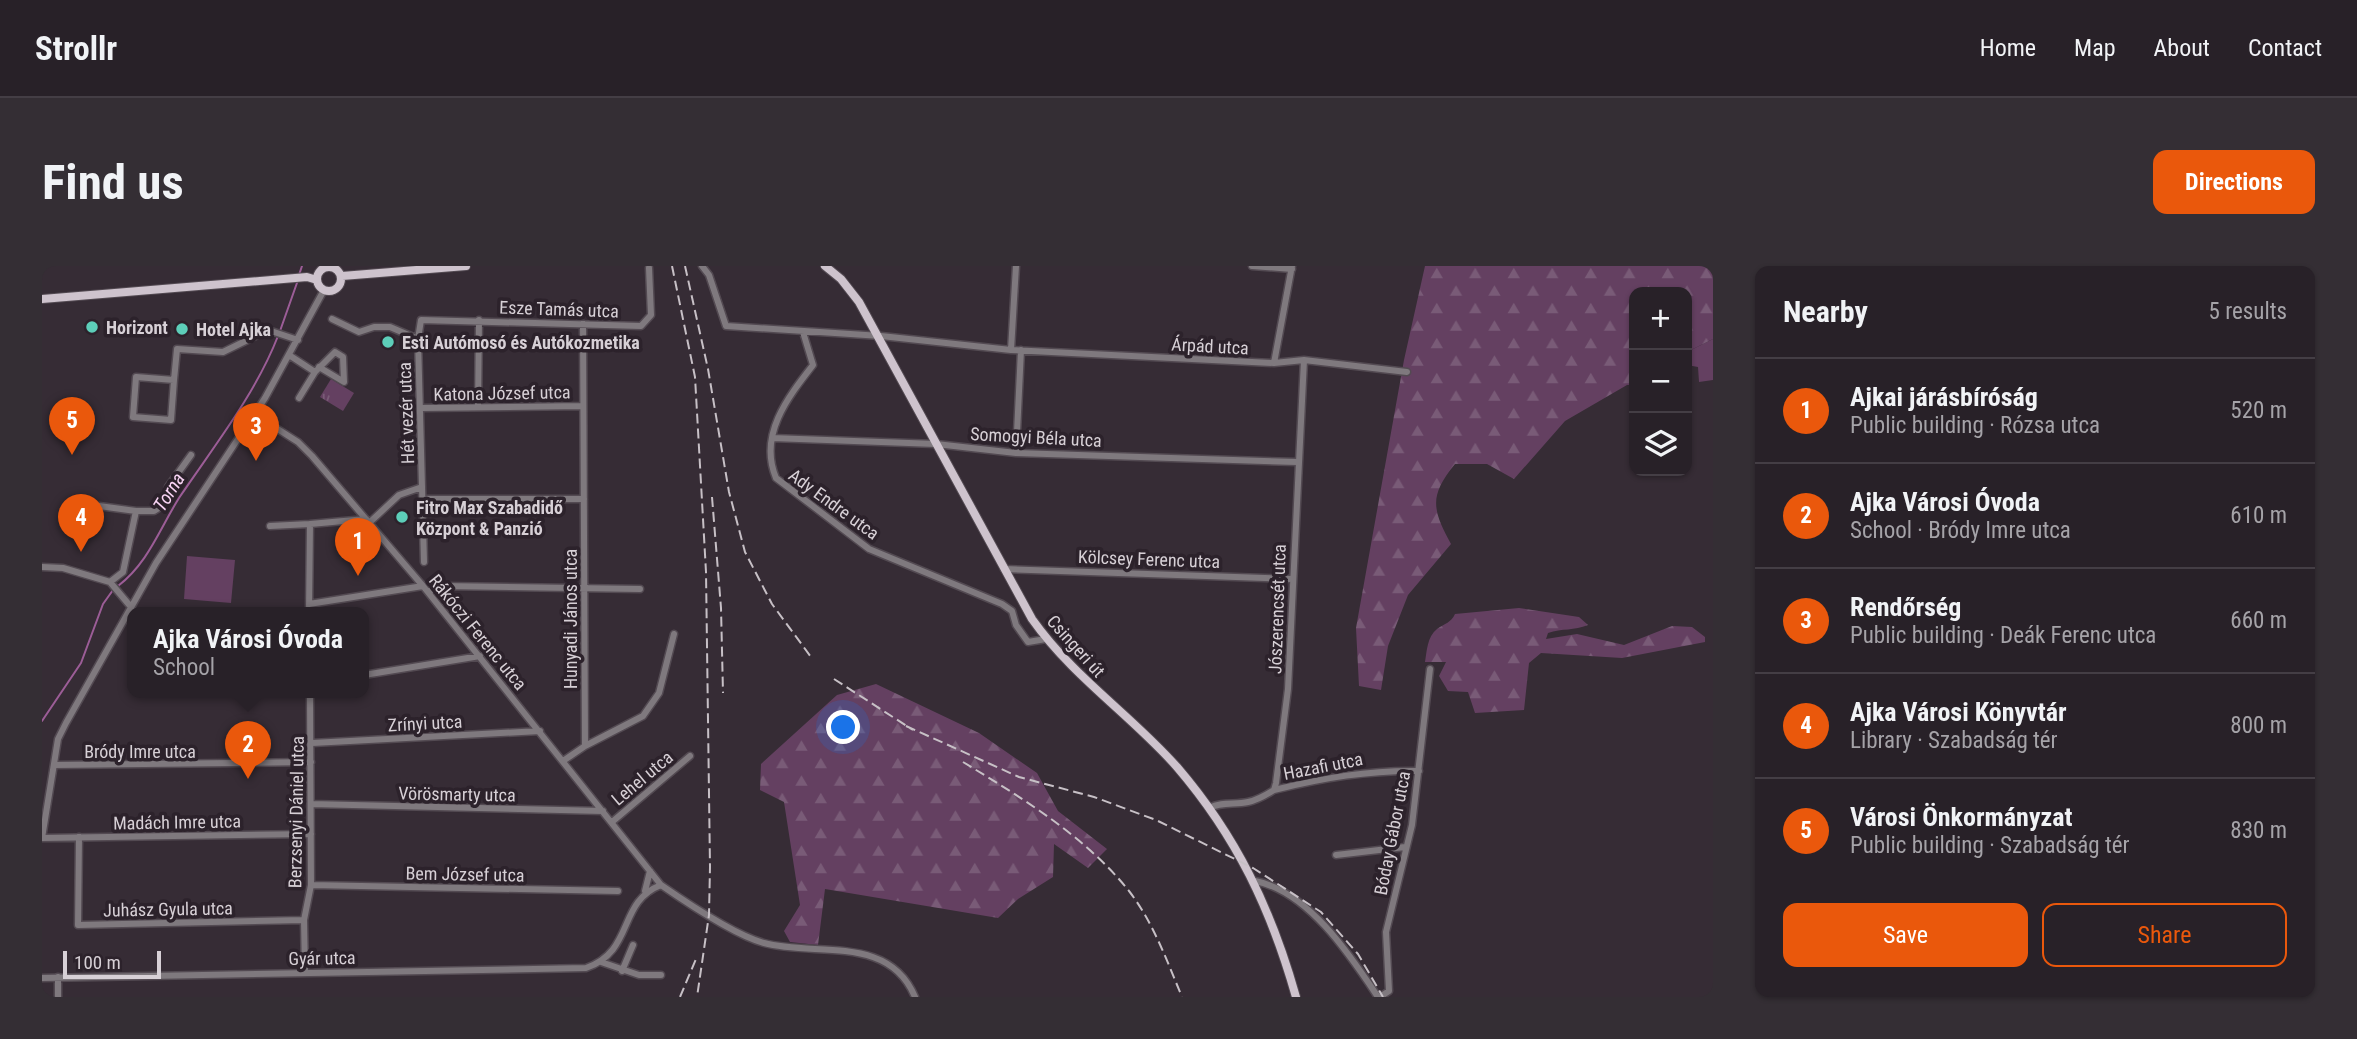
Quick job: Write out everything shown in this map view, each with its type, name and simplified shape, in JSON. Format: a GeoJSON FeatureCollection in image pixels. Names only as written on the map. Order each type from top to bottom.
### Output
{"type":"FeatureCollection","features":[{"type":"Feature","properties":{"kind":"main road"},"geometry":{"type":"LineString","coordinates":[[342,276],[466,266]]}},
{"type":"Feature","properties":{"kind":"main road","name":"Csingeri út"},"geometry":{"type":"LineString","coordinates":[[825,266],[841,279],[859,302],[1045,639],[1098,694],[1176,766],[1209,808],[1255,881],[1281,945],[1296,997]]}},
{"type":"Feature","properties":{"kind":"main road"},"geometry":{"type":"LineString","coordinates":[[42,299],[312,278],[329,267],[338,269],[342,276]]}},
{"type":"Feature","properties":{"kind":"main road"},"geometry":{"type":"LineString","coordinates":[[312,278],[324,290],[337,288],[342,276]]}},
{"type":"Feature","properties":{"kind":"street","name":"Árpád utca"},"geometry":{"type":"LineString","coordinates":[[702,266],[709,275],[726,326],[877,336],[1011,350],[1274,363],[1304,360],[1406,372]]}},
{"type":"Feature","properties":{"kind":"street"},"geometry":{"type":"LineString","coordinates":[[1011,350],[1016,266]]}},
{"type":"Feature","properties":{"kind":"street"},"geometry":{"type":"LineString","coordinates":[[1252,266],[1292,268],[1274,363]]}},
{"type":"Feature","properties":{"kind":"street","name":"Esze Tamás utca"},"geometry":{"type":"LineString","coordinates":[[419,328],[421,320],[427,318],[641,326],[651,315],[649,268]]}},
{"type":"Feature","properties":{"kind":"street"},"geometry":{"type":"LineString","coordinates":[[42,567],[63,568],[111,583],[131,607],[254,414],[324,290]]}},
{"type":"Feature","properties":{"kind":"street","name":"Hét vezér utca"},"geometry":{"type":"LineString","coordinates":[[332,319],[359,332],[374,327],[390,327],[418,339]]}},
{"type":"Feature","properties":{"kind":"street"},"geometry":{"type":"LineString","coordinates":[[478,407],[479,320]]}},
{"type":"Feature","properties":{"kind":"street","name":"Hunyadi János utca"},"geometry":{"type":"LineString","coordinates":[[583,324],[585,746]]}},
{"type":"Feature","properties":{"kind":"street","name":"Hét vezér utca"},"geometry":{"type":"LineString","coordinates":[[419,328],[424,562]]}},
{"type":"Feature","properties":{"kind":"street"},"geometry":{"type":"LineString","coordinates":[[174,380],[136,377],[133,417],[171,420],[177,349],[223,352],[261,332],[275,331],[298,340]]}},
{"type":"Feature","properties":{"kind":"street","name":"Ady Endre utca"},"geometry":{"type":"LineString","coordinates":[[803,332],[813,365],[778,413],[772,438],[772,469],[776,478],[869,549],[1002,604],[1012,611],[1016,625],[1028,642],[1045,639]]}},
{"type":"Feature","properties":{"kind":"street"},"geometry":{"type":"LineString","coordinates":[[1016,453],[1021,350]]}},
{"type":"Feature","properties":{"kind":"street"},"geometry":{"type":"LineString","coordinates":[[289,355],[317,370],[344,382],[343,357],[335,352],[317,370],[299,398]]}},
{"type":"Feature","properties":{"kind":"street","name":"Jószerencsét utca"},"geometry":{"type":"LineString","coordinates":[[1274,790],[1288,689],[1304,360]]}},
{"type":"Feature","properties":{"kind":"street","name":"Katona József utca"},"geometry":{"type":"LineString","coordinates":[[421,408],[583,406]]}},
{"type":"Feature","properties":{"kind":"street","name":"Rákóczi Ferenc utca"},"geometry":{"type":"LineString","coordinates":[[254,414],[298,442],[426,589],[661,885],[705,913],[763,943],[871,955],[896,967],[910,985],[915,997]]}},
{"type":"Feature","properties":{"kind":"street","name":"Somogyi Béla utca"},"geometry":{"type":"LineString","coordinates":[[772,438],[936,444],[1016,453],[1297,462]]}},
{"type":"Feature","properties":{"kind":"street"},"geometry":{"type":"LineString","coordinates":[[99,506],[154,511],[165,504],[168,486],[191,455]]}},
{"type":"Feature","properties":{"kind":"street","name":"Hét vezér utca"},"geometry":{"type":"LineString","coordinates":[[367,521],[398,495],[422,487]]}},
{"type":"Feature","properties":{"kind":"street"},"geometry":{"type":"LineString","coordinates":[[422,499],[584,499]]}},
{"type":"Feature","properties":{"kind":"street"},"geometry":{"type":"LineString","coordinates":[[111,583],[123,572],[136,511]]}},
{"type":"Feature","properties":{"kind":"street"},"geometry":{"type":"LineString","coordinates":[[270,526],[367,521]]}},
{"type":"Feature","properties":{"kind":"street"},"geometry":{"type":"LineString","coordinates":[[310,524],[309,604],[441,586],[640,589]]}},
{"type":"Feature","properties":{"kind":"street","name":"Kölcsey Ferenc utca"},"geometry":{"type":"LineString","coordinates":[[1004,569],[1292,579]]}},
{"type":"Feature","properties":{"kind":"street"},"geometry":{"type":"LineString","coordinates":[[42,838],[58,739],[127,614]]}},
{"type":"Feature","properties":{"kind":"street"},"geometry":{"type":"LineString","coordinates":[[563,761],[585,746],[643,716],[659,692],[674,634]]}},
{"type":"Feature","properties":{"kind":"street"},"geometry":{"type":"LineString","coordinates":[[369,674],[480,656]]}},
{"type":"Feature","properties":{"kind":"street","name":"Bóday Gábor utca"},"geometry":{"type":"LineString","coordinates":[[1379,997],[1391,994],[1386,932],[1412,825],[1430,669]]}},
{"type":"Feature","properties":{"kind":"street","name":"Berzsenyi Dániel utca"},"geometry":{"type":"LineString","coordinates":[[305,972],[304,920],[311,885],[312,834],[310,698]]}},
{"type":"Feature","properties":{"kind":"street","name":"Zrínyi utca"},"geometry":{"type":"LineString","coordinates":[[312,743],[540,731]]}},
{"type":"Feature","properties":{"kind":"street","name":"Lehel utca"},"geometry":{"type":"LineString","coordinates":[[612,822],[690,756]]}},
{"type":"Feature","properties":{"kind":"street","name":"Bródy Imre utca"},"geometry":{"type":"LineString","coordinates":[[54,765],[311,762]]}},
{"type":"Feature","properties":{"kind":"street","name":"Hazafi utca"},"geometry":{"type":"LineString","coordinates":[[1274,790],[1344,775],[1419,771]]}},
{"type":"Feature","properties":{"kind":"street"},"geometry":{"type":"LineString","coordinates":[[1209,808],[1226,802],[1246,803],[1274,790]]}},
{"type":"Feature","properties":{"kind":"street","name":"Vörösmarty utca"},"geometry":{"type":"LineString","coordinates":[[311,804],[603,811]]}},
{"type":"Feature","properties":{"kind":"street","name":"Madách Imre utca"},"geometry":{"type":"LineString","coordinates":[[42,838],[312,834]]}},
{"type":"Feature","properties":{"kind":"street","name":"Juhász Gyula utca"},"geometry":{"type":"LineString","coordinates":[[79,837],[78,925],[304,920]]}},
{"type":"Feature","properties":{"kind":"street"},"geometry":{"type":"LineString","coordinates":[[1336,855],[1405,847]]}},
{"type":"Feature","properties":{"kind":"street"},"geometry":{"type":"LineString","coordinates":[[649,872],[645,891],[617,944],[601,962],[622,971],[661,975]]}},
{"type":"Feature","properties":{"kind":"street"},"geometry":{"type":"LineString","coordinates":[[1255,881],[1269,884],[1324,924],[1345,948],[1379,997]]}},
{"type":"Feature","properties":{"kind":"street","name":"Bem József utca"},"geometry":{"type":"LineString","coordinates":[[311,885],[618,891]]}},
{"type":"Feature","properties":{"kind":"street"},"geometry":{"type":"LineString","coordinates":[[645,891],[661,885]]}},
{"type":"Feature","properties":{"kind":"street"},"geometry":{"type":"LineString","coordinates":[[622,971],[633,946]]}},
{"type":"Feature","properties":{"kind":"street","name":"Gyár utca"},"geometry":{"type":"LineString","coordinates":[[42,978],[586,968],[601,962]]}},
{"type":"Feature","properties":{"kind":"street"},"geometry":{"type":"LineString","coordinates":[[58,977],[58,997]]}},
{"type":"Feature","properties":{"kind":"green space"},"geometry":{"type":"Polygon","coordinates":[[[1425,266],[1713,266],[1713,339],[1692,350],[1692,287],[1629,287],[1629,385],[1565,421],[1514,479],[1487,464],[1455,464],[1441,485],[1436,503],[1440,521],[1451,544],[1408,595],[1388,646],[1381,690],[1359,686],[1356,628],[1404,360],[1425,266]]]}},
{"type":"Feature","properties":{"kind":"green space"},"geometry":{"type":"Polygon","coordinates":[[[1713,339],[1713,380],[1699,382],[1698,367],[1692,366],[1692,350],[1713,339]]]}},
{"type":"Feature","properties":{"kind":"green space"},"geometry":{"type":"Polygon","coordinates":[[[331,379],[354,393],[343,411],[320,397],[331,379]]]}},
{"type":"Feature","properties":{"kind":"green space"},"geometry":{"type":"Polygon","coordinates":[[[187,556],[235,560],[231,603],[184,599],[187,556]]]}},
{"type":"Feature","properties":{"kind":"green space"},"geometry":{"type":"Polygon","coordinates":[[[1519,608],[1579,617],[1588,625],[1548,633],[1546,639],[1577,634],[1624,645],[1672,626],[1692,627],[1705,637],[1705,642],[1622,658],[1541,653],[1529,663],[1524,710],[1475,713],[1468,692],[1448,691],[1439,676],[1446,662],[1425,662],[1429,640],[1437,629],[1450,621],[1455,614],[1519,608]]]}},
{"type":"Feature","properties":{"kind":"green space"},"geometry":{"type":"Polygon","coordinates":[[[876,684],[979,733],[1037,773],[1058,811],[1107,849],[1088,868],[1054,844],[1053,877],[1018,899],[998,918],[825,889],[818,945],[790,942],[784,931],[800,905],[784,802],[760,790],[761,764],[837,695],[876,684]]]}},
{"type":"Feature","properties":{"kind":"waterway","name":"Torna"},"geometry":{"type":"LineString","coordinates":[[299,275],[302,266]]}},
{"type":"Feature","properties":{"kind":"waterway","name":"Torna"},"geometry":{"type":"LineString","coordinates":[[280,331],[298,280]]}},
{"type":"Feature","properties":{"kind":"waterway","name":"Torna"},"geometry":{"type":"LineString","coordinates":[[118,586],[145,556],[179,498],[233,420],[258,379],[278,336]]}},
{"type":"Feature","properties":{"kind":"waterway","name":"Torna"},"geometry":{"type":"LineString","coordinates":[[42,721],[81,663],[103,604],[113,590]]}},
{"type":"Feature","properties":{"kind":"railway"},"geometry":{"type":"LineString","coordinates":[[672,266],[695,377],[706,572],[709,915],[697,997]]}},
{"type":"Feature","properties":{"kind":"railway"},"geometry":{"type":"LineString","coordinates":[[685,266],[708,369],[729,492],[745,552],[772,604],[811,657]]}},
{"type":"Feature","properties":{"kind":"railway"},"geometry":{"type":"LineString","coordinates":[[712,497],[721,608],[723,693]]}},
{"type":"Feature","properties":{"kind":"railway"},"geometry":{"type":"LineString","coordinates":[[834,679],[913,730]]}},
{"type":"Feature","properties":{"kind":"railway"},"geometry":{"type":"LineString","coordinates":[[906,726],[1019,777],[1094,797],[1156,820],[1253,868],[1321,912],[1358,954],[1383,997]]}},
{"type":"Feature","properties":{"kind":"railway"},"geometry":{"type":"LineString","coordinates":[[963,762],[1052,819],[1112,871],[1145,916],[1182,997]]}},
{"type":"Feature","properties":{"kind":"railway"},"geometry":{"type":"LineString","coordinates":[[680,997],[696,959]]}},
{"type":"Feature","properties":{"kind":"place","name":"Horizont"},"geometry":{"type":"Point","coordinates":[92,327]}},
{"type":"Feature","properties":{"kind":"place","name":"Hotel Ajka"},"geometry":{"type":"Point","coordinates":[182,329]}},
{"type":"Feature","properties":{"kind":"place","name":"Esti Autómosó és Autókozmetika"},"geometry":{"type":"Point","coordinates":[388,342]}},
{"type":"Feature","properties":{"kind":"place","name":"Városi Önkormányzat"},"geometry":{"type":"Point","coordinates":[72,455]}},
{"type":"Feature","properties":{"kind":"place","name":"Rendőrség"},"geometry":{"type":"Point","coordinates":[256,461]}},
{"type":"Feature","properties":{"kind":"place","name":"Fitro Max Szabadidő Központ & Panzió"},"geometry":{"type":"Point","coordinates":[402,517]}},
{"type":"Feature","properties":{"kind":"place","name":"Ajka Városi Könyvtár"},"geometry":{"type":"Point","coordinates":[81,552]}},
{"type":"Feature","properties":{"kind":"place","name":"Ajkai járásbíróság"},"geometry":{"type":"Point","coordinates":[358,576]}},
{"type":"Feature","properties":{"kind":"place","name":"Ajka Városi Óvoda"},"geometry":{"type":"Point","coordinates":[248,779]}}]}
